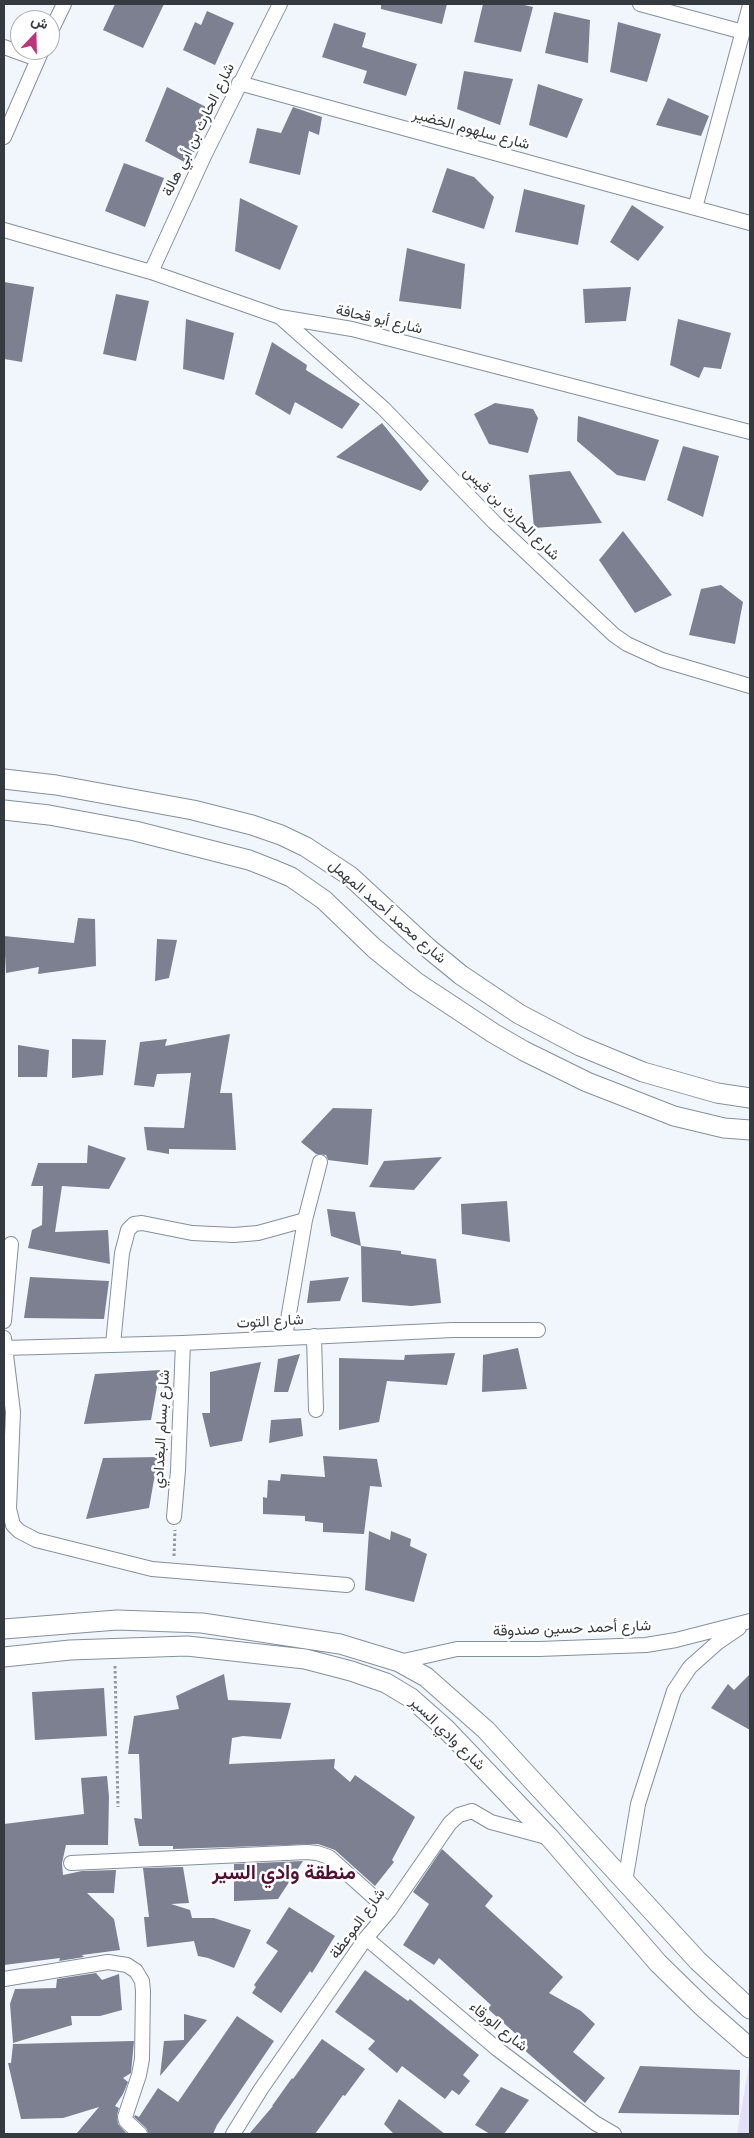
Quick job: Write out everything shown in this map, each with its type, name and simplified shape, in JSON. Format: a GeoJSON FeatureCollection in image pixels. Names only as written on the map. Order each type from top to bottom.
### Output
{"type":"FeatureCollection","features":[{"type":"Feature","properties":{"kind":"main road","name":"شارع محمد أحمد المهمل"},"geometry":{"type":"LineString","coordinates":[[4,779],[56,785],[193,810],[252,825],[280,835],[306,847],[350,876],[434,953],[490,996],[519,1014],[580,1046],[643,1072],[717,1093],[750,1098]]}},
{"type":"Feature","properties":{"kind":"main road"},"geometry":{"type":"LineString","coordinates":[[4,810],[59,817],[135,831],[249,860],[278,872],[308,888],[324,900],[374,948],[416,982],[493,1033],[524,1051],[587,1082],[666,1114],[697,1123],[750,1130]]}},
{"type":"Feature","properties":{"kind":"main road","name":"شارع وادي السير"},"geometry":{"type":"LineString","coordinates":[[4,1629],[117,1620],[202,1623],[340,1644],[399,1662],[426,1677],[486,1730],[698,1961],[750,2009]]}},
{"type":"Feature","properties":{"kind":"main road","name":"شارع وادي السير"},"geometry":{"type":"LineString","coordinates":[[4,1657],[115,1648],[187,1646],[273,1654],[332,1665],[386,1683],[411,1698],[445,1728],[550,1838],[658,1963],[750,2048]]}},
{"type":"Feature","properties":{"kind":"main road"},"geometry":{"type":"LineString","coordinates":[[386,1683],[399,1662]]}},
{"type":"Feature","properties":{"kind":"street","name":"شارع الحارث بن أبي هالة"},"geometry":{"type":"LineString","coordinates":[[151,272],[239,83],[280,4]]}},
{"type":"Feature","properties":{"kind":"street"},"geometry":{"type":"LineString","coordinates":[[640,4],[743,32]]}},
{"type":"Feature","properties":{"kind":"street"},"geometry":{"type":"LineString","coordinates":[[695,208],[750,5]]}},
{"type":"Feature","properties":{"kind":"street"},"geometry":{"type":"LineString","coordinates":[[4,137],[38,60]]}},
{"type":"Feature","properties":{"kind":"street","name":"شارع سلهوم الخضير"},"geometry":{"type":"LineString","coordinates":[[239,83],[750,223]]}},
{"type":"Feature","properties":{"kind":"street","name":"شارع أبو قحافة"},"geometry":{"type":"LineString","coordinates":[[4,230],[151,272],[280,317],[360,331],[750,432]]}},
{"type":"Feature","properties":{"kind":"street","name":"شارع الحارث بن قيس"},"geometry":{"type":"LineString","coordinates":[[280,317],[382,408],[494,522],[614,635],[627,644],[662,660],[750,686]]}},
{"type":"Feature","properties":{"kind":"street"},"geometry":{"type":"LineString","coordinates":[[285,1337],[305,1220],[320,1162]]}},
{"type":"Feature","properties":{"kind":"street"},"geometry":{"type":"LineString","coordinates":[[113,1344],[122,1254],[126,1236],[134,1224],[142,1222],[192,1233],[234,1235],[258,1232],[305,1220]]}},
{"type":"Feature","properties":{"kind":"street"},"geometry":{"type":"LineString","coordinates":[[4,1321],[11,1244]]}},
{"type":"Feature","properties":{"kind":"street","name":"شارع التوت"},"geometry":{"type":"LineString","coordinates":[[4,1344],[113,1344],[453,1330],[538,1330]]}},
{"type":"Feature","properties":{"kind":"street"},"geometry":{"type":"LineString","coordinates":[[314,1336],[316,1410]]}},
{"type":"Feature","properties":{"kind":"street","name":"شارع بسام البغدادي"},"geometry":{"type":"LineString","coordinates":[[174,1517],[178,1470],[183,1342]]}},
{"type":"Feature","properties":{"kind":"street"},"geometry":{"type":"LineString","coordinates":[[4,1344],[13,1412],[9,1509],[14,1525],[19,1531],[36,1540],[121,1562],[173,1571],[347,1585]]}},
{"type":"Feature","properties":{"kind":"street","name":"شارع أحمد حسين صندوقة"},"geometry":{"type":"LineString","coordinates":[[399,1662],[457,1649],[540,1649],[646,1644],[676,1640],[748,1622]]}},
{"type":"Feature","properties":{"kind":"street","name":"شارع أحمد حسين صندوقة"},"geometry":{"type":"LineString","coordinates":[[625,1882],[638,1804],[674,1691],[690,1667],[717,1643],[748,1622]]}},
{"type":"Feature","properties":{"kind":"street","name":"شارع الموعظة"},"geometry":{"type":"LineString","coordinates":[[233,2134],[261,2089],[366,1938],[389,1911],[450,1823],[459,1815],[472,1811],[491,1822],[550,1838]]}},
{"type":"Feature","properties":{"kind":"street"},"geometry":{"type":"LineString","coordinates":[[71,1863],[298,1852],[317,1853],[329,1857],[389,1911]]}},
{"type":"Feature","properties":{"kind":"street","name":"شارع الورقاء"},"geometry":{"type":"LineString","coordinates":[[366,1938],[593,2129],[614,2134]]}},
{"type":"Feature","properties":{"kind":"street"},"geometry":{"type":"LineString","coordinates":[[4,1979],[108,1962],[127,1965],[136,1971],[142,1981],[143,1991],[142,2059],[139,2075],[125,2116],[126,2121],[140,2134]]}},
{"type":"Feature","properties":{"kind":"path"},"geometry":{"type":"LineString","coordinates":[[173,1571],[174,1517]]}},
{"type":"Feature","properties":{"kind":"path"},"geometry":{"type":"LineString","coordinates":[[115,1648],[118,1807]]}},
{"type":"Feature","properties":{"kind":"shaded area"},"geometry":{"type":"Polygon","coordinates":[[[749,2065],[750,2134],[737,2134],[749,2065]]]}},
{"type":"Feature","properties":{"kind":"building"},"geometry":{"type":"Polygon","coordinates":[[[115,4],[164,4],[143,48],[103,30],[115,4]]]}},
{"type":"Feature","properties":{"kind":"building"},"geometry":{"type":"Polygon","coordinates":[[[381,4],[447,4],[442,24],[381,9],[381,4]]]}},
{"type":"Feature","properties":{"kind":"building"},"geometry":{"type":"Polygon","coordinates":[[[483,4],[520,4],[533,7],[521,52],[474,42],[483,4]]]}},
{"type":"Feature","properties":{"kind":"building"},"geometry":{"type":"Polygon","coordinates":[[[207,11],[234,23],[215,65],[183,50],[195,22],[201,25],[207,11]]]}},
{"type":"Feature","properties":{"kind":"building"},"geometry":{"type":"Polygon","coordinates":[[[554,12],[590,20],[588,63],[545,53],[554,12]]]}},
{"type":"Feature","properties":{"kind":"building"},"geometry":{"type":"Polygon","coordinates":[[[618,22],[661,34],[647,82],[610,72],[618,22]]]}},
{"type":"Feature","properties":{"kind":"building"},"geometry":{"type":"Polygon","coordinates":[[[334,23],[366,33],[362,47],[417,64],[406,96],[363,83],[367,71],[322,57],[334,23]]]}},
{"type":"Feature","properties":{"kind":"building"},"geometry":{"type":"Polygon","coordinates":[[[464,71],[513,79],[500,125],[457,109],[464,71]]]}},
{"type":"Feature","properties":{"kind":"building"},"geometry":{"type":"Polygon","coordinates":[[[538,84],[583,99],[567,138],[529,125],[538,84]]]}},
{"type":"Feature","properties":{"kind":"building"},"geometry":{"type":"Polygon","coordinates":[[[167,87],[208,108],[190,165],[145,141],[167,87]]]}},
{"type":"Feature","properties":{"kind":"building"},"geometry":{"type":"Polygon","coordinates":[[[668,98],[709,116],[701,136],[656,125],[668,98]]]}},
{"type":"Feature","properties":{"kind":"building"},"geometry":{"type":"Polygon","coordinates":[[[293,107],[322,117],[319,135],[309,131],[300,175],[249,163],[257,128],[281,133],[293,107]]]}},
{"type":"Feature","properties":{"kind":"building"},"geometry":{"type":"Polygon","coordinates":[[[124,163],[164,178],[145,227],[105,211],[124,163]]]}},
{"type":"Feature","properties":{"kind":"building"},"geometry":{"type":"Polygon","coordinates":[[[447,168],[474,177],[494,197],[484,229],[432,212],[447,168]]]}},
{"type":"Feature","properties":{"kind":"building"},"geometry":{"type":"Polygon","coordinates":[[[524,189],[585,205],[578,245],[515,232],[524,189]]]}},
{"type":"Feature","properties":{"kind":"building"},"geometry":{"type":"Polygon","coordinates":[[[240,198],[298,226],[280,270],[235,251],[240,198]]]}},
{"type":"Feature","properties":{"kind":"building"},"geometry":{"type":"Polygon","coordinates":[[[632,205],[664,227],[638,261],[610,242],[632,205]]]}},
{"type":"Feature","properties":{"kind":"building"},"geometry":{"type":"Polygon","coordinates":[[[407,248],[465,264],[461,309],[399,301],[407,248]]]}},
{"type":"Feature","properties":{"kind":"building"},"geometry":{"type":"Polygon","coordinates":[[[4,282],[34,287],[22,362],[4,359],[4,282]]]}},
{"type":"Feature","properties":{"kind":"building"},"geometry":{"type":"Polygon","coordinates":[[[631,287],[626,321],[585,323],[583,289],[631,287]]]}},
{"type":"Feature","properties":{"kind":"building"},"geometry":{"type":"Polygon","coordinates":[[[116,294],[149,301],[136,361],[103,354],[116,294]]]}},
{"type":"Feature","properties":{"kind":"building"},"geometry":{"type":"Polygon","coordinates":[[[186,319],[234,333],[224,380],[183,369],[186,319]]]}},
{"type":"Feature","properties":{"kind":"building"},"geometry":{"type":"Polygon","coordinates":[[[678,319],[731,333],[721,369],[704,367],[699,378],[670,365],[678,319]]]}},
{"type":"Feature","properties":{"kind":"building"},"geometry":{"type":"Polygon","coordinates":[[[272,342],[307,365],[306,370],[360,404],[342,429],[295,402],[290,415],[255,394],[272,342]]]}},
{"type":"Feature","properties":{"kind":"building"},"geometry":{"type":"Polygon","coordinates":[[[495,403],[533,409],[538,418],[528,453],[489,444],[474,414],[495,403]]]}},
{"type":"Feature","properties":{"kind":"building"},"geometry":{"type":"Polygon","coordinates":[[[578,416],[659,440],[645,481],[617,475],[577,441],[578,416]]]}},
{"type":"Feature","properties":{"kind":"building"},"geometry":{"type":"Polygon","coordinates":[[[382,423],[429,481],[421,491],[336,457],[382,423]]]}},
{"type":"Feature","properties":{"kind":"building"},"geometry":{"type":"Polygon","coordinates":[[[683,446],[719,456],[703,517],[667,500],[683,446]]]}},
{"type":"Feature","properties":{"kind":"building"},"geometry":{"type":"Polygon","coordinates":[[[570,471],[602,523],[534,528],[529,475],[570,471]]]}},
{"type":"Feature","properties":{"kind":"building"},"geometry":{"type":"Polygon","coordinates":[[[623,531],[672,595],[635,613],[599,560],[623,531]]]}},
{"type":"Feature","properties":{"kind":"building"},"geometry":{"type":"Polygon","coordinates":[[[721,585],[743,602],[735,644],[689,635],[701,589],[721,585]]]}},
{"type":"Feature","properties":{"kind":"building"},"geometry":{"type":"Polygon","coordinates":[[[78,918],[95,919],[96,966],[38,974],[39,967],[6,973],[4,936],[74,943],[78,918]]]}},
{"type":"Feature","properties":{"kind":"building"},"geometry":{"type":"Polygon","coordinates":[[[157,939],[177,940],[169,978],[155,981],[157,939]]]}},
{"type":"Feature","properties":{"kind":"building"},"geometry":{"type":"Polygon","coordinates":[[[230,1034],[220,1093],[232,1093],[236,1150],[169,1149],[169,1154],[147,1150],[144,1127],[184,1128],[191,1073],[157,1074],[154,1087],[134,1085],[140,1042],[167,1039],[165,1046],[230,1034]]]}},
{"type":"Feature","properties":{"kind":"building"},"geometry":{"type":"Polygon","coordinates":[[[72,1039],[106,1040],[103,1075],[72,1078],[72,1039]]]}},
{"type":"Feature","properties":{"kind":"building"},"geometry":{"type":"Polygon","coordinates":[[[18,1045],[49,1050],[47,1077],[18,1077],[18,1045]]]}},
{"type":"Feature","properties":{"kind":"building"},"geometry":{"type":"Polygon","coordinates":[[[333,1108],[372,1109],[368,1165],[328,1160],[326,1155],[316,1154],[301,1142],[333,1108]]]}},
{"type":"Feature","properties":{"kind":"building"},"geometry":{"type":"Polygon","coordinates":[[[88,1145],[126,1158],[109,1189],[62,1186],[55,1232],[108,1230],[110,1264],[28,1248],[32,1230],[42,1225],[43,1186],[31,1186],[38,1163],[87,1163],[88,1145]]]}},
{"type":"Feature","properties":{"kind":"building"},"geometry":{"type":"Polygon","coordinates":[[[442,1157],[414,1190],[369,1187],[384,1161],[442,1157]]]}},
{"type":"Feature","properties":{"kind":"building"},"geometry":{"type":"Polygon","coordinates":[[[507,1201],[510,1242],[462,1234],[461,1204],[507,1201]]]}},
{"type":"Feature","properties":{"kind":"building"},"geometry":{"type":"Polygon","coordinates":[[[327,1209],[355,1212],[361,1246],[331,1236],[327,1209]]]}},
{"type":"Feature","properties":{"kind":"building"},"geometry":{"type":"Polygon","coordinates":[[[361,1246],[401,1251],[401,1254],[436,1259],[441,1303],[411,1306],[362,1302],[361,1246]]]}},
{"type":"Feature","properties":{"kind":"building"},"geometry":{"type":"Polygon","coordinates":[[[30,1277],[109,1281],[104,1319],[24,1318],[30,1277]]]}},
{"type":"Feature","properties":{"kind":"building"},"geometry":{"type":"Polygon","coordinates":[[[349,1277],[340,1301],[307,1303],[310,1281],[349,1277]]]}},
{"type":"Feature","properties":{"kind":"building"},"geometry":{"type":"Polygon","coordinates":[[[518,1348],[527,1389],[482,1392],[483,1355],[518,1348]]]}},
{"type":"Feature","properties":{"kind":"building"},"geometry":{"type":"Polygon","coordinates":[[[455,1353],[447,1385],[387,1381],[379,1422],[339,1430],[339,1358],[404,1360],[405,1355],[455,1353]]]}},
{"type":"Feature","properties":{"kind":"building"},"geometry":{"type":"Polygon","coordinates":[[[300,1354],[288,1392],[274,1392],[278,1359],[300,1354]]]}},
{"type":"Feature","properties":{"kind":"building"},"geometry":{"type":"Polygon","coordinates":[[[261,1362],[242,1441],[210,1447],[202,1413],[210,1413],[210,1372],[261,1362]]]}},
{"type":"Feature","properties":{"kind":"building"},"geometry":{"type":"Polygon","coordinates":[[[160,1370],[151,1420],[84,1424],[95,1374],[160,1370]]]}},
{"type":"Feature","properties":{"kind":"building"},"geometry":{"type":"Polygon","coordinates":[[[301,1418],[303,1436],[269,1443],[271,1420],[301,1418]]]}},
{"type":"Feature","properties":{"kind":"building"},"geometry":{"type":"Polygon","coordinates":[[[323,1456],[377,1459],[382,1487],[370,1486],[364,1534],[323,1532],[323,1523],[305,1521],[305,1516],[263,1514],[263,1497],[267,1498],[268,1480],[280,1481],[281,1474],[325,1477],[323,1456]]]}},
{"type":"Feature","properties":{"kind":"building"},"geometry":{"type":"Polygon","coordinates":[[[158,1457],[149,1508],[86,1519],[103,1458],[158,1457]]]}},
{"type":"Feature","properties":{"kind":"building"},"geometry":{"type":"Polygon","coordinates":[[[369,1531],[390,1540],[391,1531],[411,1539],[410,1546],[427,1554],[414,1602],[365,1590],[369,1531]]]}},
{"type":"Feature","properties":{"kind":"building"},"geometry":{"type":"Polygon","coordinates":[[[224,1674],[228,1700],[291,1703],[281,1739],[243,1736],[232,1738],[229,1764],[335,1759],[334,1768],[350,1782],[355,1775],[415,1817],[392,1860],[394,1862],[375,1886],[335,1850],[318,1844],[173,1849],[173,1846],[139,1846],[134,1818],[142,1819],[139,1754],[128,1754],[134,1716],[179,1709],[176,1696],[224,1674]]]}},
{"type":"Feature","properties":{"kind":"building"},"geometry":{"type":"Polygon","coordinates":[[[750,1674],[750,1730],[711,1708],[728,1684],[734,1690],[750,1674]]]}},
{"type":"Feature","properties":{"kind":"building"},"geometry":{"type":"Polygon","coordinates":[[[104,1688],[107,1736],[35,1740],[32,1692],[104,1688]]]}},
{"type":"Feature","properties":{"kind":"building"},"geometry":{"type":"Polygon","coordinates":[[[107,1776],[109,1797],[108,1845],[66,1845],[62,1863],[63,1875],[82,1871],[116,1870],[114,1893],[87,1893],[114,1919],[120,1950],[82,1955],[84,1957],[59,1961],[60,1958],[4,1965],[4,1824],[84,1814],[81,1778],[107,1776]]]}},
{"type":"Feature","properties":{"kind":"building"},"geometry":{"type":"Polygon","coordinates":[[[442,1849],[493,1896],[485,1906],[563,1977],[549,1993],[581,2011],[595,2024],[573,2052],[605,2078],[585,2103],[522,2048],[526,2043],[488,2009],[491,2005],[439,1958],[434,1965],[403,1945],[429,1904],[413,1892],[442,1849]]]}},
{"type":"Feature","properties":{"kind":"building"},"geometry":{"type":"Polygon","coordinates":[[[303,1861],[278,1899],[234,1901],[234,1864],[303,1861]]]}},
{"type":"Feature","properties":{"kind":"building"},"geometry":{"type":"Polygon","coordinates":[[[183,1867],[189,1903],[171,1904],[190,1910],[192,1918],[214,1918],[251,1930],[234,1968],[198,1956],[194,1941],[147,1947],[144,1917],[149,1917],[143,1868],[183,1867]]]}},
{"type":"Feature","properties":{"kind":"building"},"geometry":{"type":"Polygon","coordinates":[[[289,1907],[335,1936],[312,1973],[310,1971],[281,2013],[252,1993],[256,1987],[254,1985],[278,1951],[266,1943],[289,1907]]]}},
{"type":"Feature","properties":{"kind":"building"},"geometry":{"type":"Polygon","coordinates":[[[365,1970],[408,2001],[410,1999],[479,2055],[463,2075],[470,2081],[459,2095],[452,2090],[445,2099],[402,2066],[397,2073],[368,2049],[375,2041],[335,2012],[365,1970]]]}},
{"type":"Feature","properties":{"kind":"building"},"geometry":{"type":"Polygon","coordinates":[[[96,1973],[102,1980],[119,1974],[122,2010],[100,2016],[71,2016],[72,2025],[13,2043],[10,2004],[15,1989],[56,1988],[57,1979],[96,1973]]]}},
{"type":"Feature","properties":{"kind":"building"},"geometry":{"type":"Polygon","coordinates":[[[184,2014],[207,2020],[160,2076],[164,2041],[184,2040],[184,2014]]]}},
{"type":"Feature","properties":{"kind":"building"},"geometry":{"type":"Polygon","coordinates":[[[237,2016],[274,2041],[217,2125],[213,2134],[149,2134],[146,2128],[134,2117],[135,2115],[139,2117],[158,2088],[178,2102],[237,2016]]]}},
{"type":"Feature","properties":{"kind":"building"},"geometry":{"type":"Polygon","coordinates":[[[322,2039],[365,2069],[345,2096],[343,2095],[315,2134],[249,2134],[273,2106],[322,2039]]]}},
{"type":"Feature","properties":{"kind":"building"},"geometry":{"type":"Polygon","coordinates":[[[134,2041],[131,2073],[123,2078],[128,2082],[115,2106],[119,2108],[117,2115],[118,2124],[127,2134],[76,2134],[99,2107],[63,2118],[21,2119],[8,2063],[11,2063],[13,2044],[134,2041]]]}},
{"type":"Feature","properties":{"kind":"building"},"geometry":{"type":"Polygon","coordinates":[[[640,2066],[740,2070],[739,2115],[618,2113],[640,2066]]]}},
{"type":"Feature","properties":{"kind":"building"},"geometry":{"type":"Polygon","coordinates":[[[501,2087],[529,2100],[504,2134],[490,2134],[475,2125],[501,2087]]]}},
{"type":"Feature","properties":{"kind":"building"},"geometry":{"type":"Polygon","coordinates":[[[399,2099],[445,2134],[394,2134],[384,2124],[399,2099]]]}},
{"type":"Feature","properties":{"kind":"district","name":"منطقة وادي السير"},"geometry":{"type":"Point","coordinates":[284,1874]}}]}
